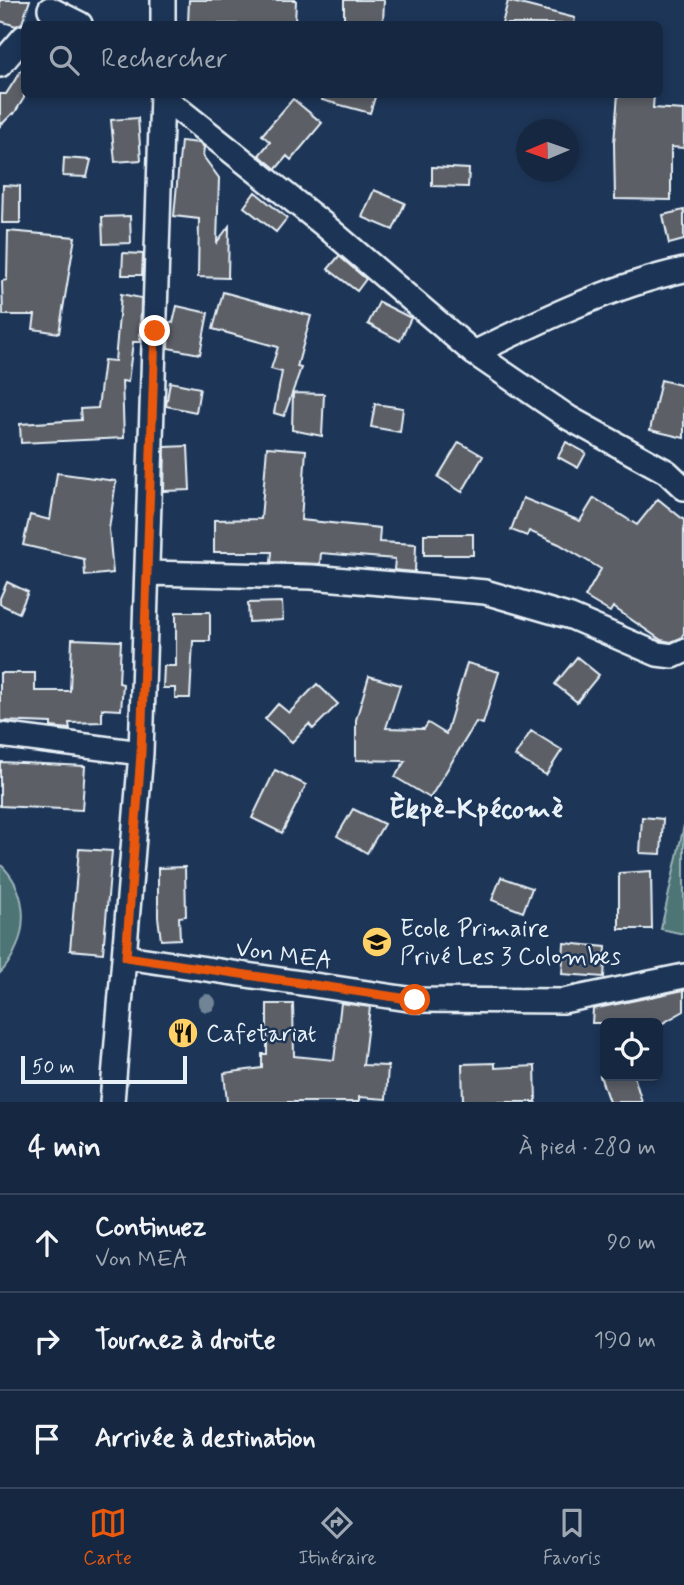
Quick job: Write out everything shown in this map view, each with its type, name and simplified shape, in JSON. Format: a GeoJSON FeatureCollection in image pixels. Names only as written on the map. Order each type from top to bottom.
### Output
{"type":"FeatureCollection","features":[{"type":"Feature","properties":{"kind":"street"},"geometry":{"type":"LineString","coordinates":[[163,0],[163,21]]}},
{"type":"Feature","properties":{"kind":"street"},"geometry":{"type":"LineString","coordinates":[[45,11],[72,21]]}},
{"type":"Feature","properties":{"kind":"street"},"geometry":{"type":"LineString","coordinates":[[0,65],[21,40]]}},
{"type":"Feature","properties":{"kind":"street"},"geometry":{"type":"LineString","coordinates":[[112,1102],[141,753],[162,98]]}},
{"type":"Feature","properties":{"kind":"street"},"geometry":{"type":"LineString","coordinates":[[166,98],[323,224],[474,353],[569,418],[667,472],[684,488]]}},
{"type":"Feature","properties":{"kind":"street"},"geometry":{"type":"LineString","coordinates":[[474,353],[514,333],[644,278],[684,270]]}},
{"type":"Feature","properties":{"kind":"street"},"geometry":{"type":"LineString","coordinates":[[148,573],[312,577],[485,592],[572,617],[657,653],[673,656],[684,651]]}},
{"type":"Feature","properties":{"kind":"street"},"geometry":{"type":"LineString","coordinates":[[0,735],[141,753]]}},
{"type":"Feature","properties":{"kind":"street","name":"Von MEA"},"geometry":{"type":"LineString","coordinates":[[126,957],[415,1000],[564,1001],[684,976]]}},
{"type":"Feature","properties":{"kind":"green space"},"geometry":{"type":"Polygon","coordinates":[[[684,825],[684,934],[661,929],[684,825]]]}},
{"type":"Feature","properties":{"kind":"green space"},"geometry":{"type":"Polygon","coordinates":[[[0,864],[9,874],[20,895],[23,919],[13,955],[0,973],[0,864]]]}},
{"type":"Feature","properties":{"kind":"building"},"geometry":{"type":"Polygon","coordinates":[[[0,0],[30,0],[21,24],[16,26],[0,21],[0,0]]]}},
{"type":"Feature","properties":{"kind":"building"},"geometry":{"type":"Polygon","coordinates":[[[189,0],[296,0],[295,21],[188,21],[189,0]]]}},
{"type":"Feature","properties":{"kind":"building"},"geometry":{"type":"Polygon","coordinates":[[[344,0],[384,0],[383,21],[344,21],[344,0]]]}},
{"type":"Feature","properties":{"kind":"building"},"geometry":{"type":"Polygon","coordinates":[[[508,1],[575,18],[574,21],[503,21],[508,1]]]}},
{"type":"Feature","properties":{"kind":"building"},"geometry":{"type":"Polygon","coordinates":[[[21,71],[21,98],[24,98],[14,114],[0,126],[0,94],[6,94],[21,71]]]}},
{"type":"Feature","properties":{"kind":"building"},"geometry":{"type":"Polygon","coordinates":[[[322,98],[375,98],[370,113],[322,98]]]}},
{"type":"Feature","properties":{"kind":"building"},"geometry":{"type":"Polygon","coordinates":[[[618,98],[654,98],[653,108],[684,110],[684,148],[671,147],[671,200],[615,199],[614,143],[618,98]]]}},
{"type":"Feature","properties":{"kind":"building"},"geometry":{"type":"Polygon","coordinates":[[[293,99],[322,123],[291,160],[287,156],[276,169],[259,155],[270,142],[262,135],[293,99]]]}},
{"type":"Feature","properties":{"kind":"building"},"geometry":{"type":"Polygon","coordinates":[[[138,118],[141,160],[115,162],[111,120],[138,118]]]}},
{"type":"Feature","properties":{"kind":"building"},"geometry":{"type":"Polygon","coordinates":[[[181,141],[199,143],[204,147],[203,156],[219,178],[217,242],[229,226],[228,278],[198,277],[199,219],[174,216],[181,141]]]}},
{"type":"Feature","properties":{"kind":"building"},"geometry":{"type":"Polygon","coordinates":[[[64,158],[91,160],[87,177],[63,176],[64,158]]]}},
{"type":"Feature","properties":{"kind":"building"},"geometry":{"type":"Polygon","coordinates":[[[432,167],[469,169],[468,187],[432,186],[432,167]]]}},
{"type":"Feature","properties":{"kind":"building"},"geometry":{"type":"Polygon","coordinates":[[[3,185],[20,186],[20,223],[2,223],[3,185]]]}},
{"type":"Feature","properties":{"kind":"building"},"geometry":{"type":"Polygon","coordinates":[[[374,190],[405,203],[393,230],[362,217],[374,190]]]}},
{"type":"Feature","properties":{"kind":"building"},"geometry":{"type":"Polygon","coordinates":[[[255,192],[287,218],[276,232],[244,207],[255,192]]]}},
{"type":"Feature","properties":{"kind":"building"},"geometry":{"type":"Polygon","coordinates":[[[684,210],[684,240],[669,244],[663,215],[684,210]]]}},
{"type":"Feature","properties":{"kind":"building"},"geometry":{"type":"Polygon","coordinates":[[[130,216],[131,243],[103,244],[102,217],[130,216]]]}},
{"type":"Feature","properties":{"kind":"building"},"geometry":{"type":"Polygon","coordinates":[[[8,231],[75,237],[59,333],[33,329],[35,315],[3,315],[2,281],[7,280],[8,231]]]}},
{"type":"Feature","properties":{"kind":"building"},"geometry":{"type":"Polygon","coordinates":[[[123,253],[143,254],[142,275],[122,275],[123,253]]]}},
{"type":"Feature","properties":{"kind":"building"},"geometry":{"type":"Polygon","coordinates":[[[339,256],[366,279],[357,291],[328,269],[339,256]]]}},
{"type":"Feature","properties":{"kind":"building"},"geometry":{"type":"Polygon","coordinates":[[[223,292],[311,316],[297,367],[301,368],[284,416],[274,413],[282,372],[271,369],[278,347],[213,329],[223,292]]]}},
{"type":"Feature","properties":{"kind":"building"},"geometry":{"type":"Polygon","coordinates":[[[121,294],[141,298],[140,342],[133,342],[128,382],[122,381],[124,438],[21,443],[20,424],[81,420],[80,409],[98,408],[104,360],[115,361],[121,294]]]}},
{"type":"Feature","properties":{"kind":"building"},"geometry":{"type":"Polygon","coordinates":[[[379,302],[411,318],[400,341],[368,324],[379,302]]]}},
{"type":"Feature","properties":{"kind":"building"},"geometry":{"type":"Polygon","coordinates":[[[177,306],[208,313],[200,354],[168,348],[169,322],[173,323],[177,306]]]}},
{"type":"Feature","properties":{"kind":"building"},"geometry":{"type":"Polygon","coordinates":[[[661,380],[684,386],[684,438],[650,430],[661,380]]]}},
{"type":"Feature","properties":{"kind":"building"},"geometry":{"type":"Polygon","coordinates":[[[170,382],[200,388],[196,412],[166,406],[170,382]]]}},
{"type":"Feature","properties":{"kind":"building"},"geometry":{"type":"Polygon","coordinates":[[[293,393],[324,394],[322,436],[292,430],[293,393]]]}},
{"type":"Feature","properties":{"kind":"building"},"geometry":{"type":"Polygon","coordinates":[[[375,404],[403,408],[400,432],[371,427],[375,404]]]}},
{"type":"Feature","properties":{"kind":"building"},"geometry":{"type":"Polygon","coordinates":[[[459,442],[483,456],[462,492],[438,477],[459,442]]]}},
{"type":"Feature","properties":{"kind":"building"},"geometry":{"type":"Polygon","coordinates":[[[566,442],[586,453],[578,468],[558,457],[566,442]]]}},
{"type":"Feature","properties":{"kind":"building"},"geometry":{"type":"Polygon","coordinates":[[[188,446],[190,490],[164,491],[165,447],[188,446]]]}},
{"type":"Feature","properties":{"kind":"building"},"geometry":{"type":"Polygon","coordinates":[[[267,447],[306,450],[301,520],[380,528],[379,542],[416,544],[415,572],[394,570],[395,559],[321,553],[320,564],[271,562],[272,552],[214,552],[214,520],[261,519],[267,447]]]}},
{"type":"Feature","properties":{"kind":"building"},"geometry":{"type":"Polygon","coordinates":[[[57,473],[116,481],[109,529],[113,573],[85,576],[84,559],[23,545],[30,515],[50,520],[57,473]]]}},
{"type":"Feature","properties":{"kind":"building"},"geometry":{"type":"Polygon","coordinates":[[[523,498],[580,521],[594,498],[637,525],[658,499],[684,520],[684,633],[681,638],[671,642],[661,640],[613,607],[610,612],[585,597],[601,569],[559,544],[529,531],[527,536],[511,530],[523,498]]]}},
{"type":"Feature","properties":{"kind":"building"},"geometry":{"type":"Polygon","coordinates":[[[424,534],[473,534],[473,555],[424,555],[424,534]]]}},
{"type":"Feature","properties":{"kind":"building"},"geometry":{"type":"Polygon","coordinates":[[[7,582],[28,592],[19,613],[0,604],[7,582]]]}},
{"type":"Feature","properties":{"kind":"building"},"geometry":{"type":"Polygon","coordinates":[[[282,602],[283,620],[249,622],[248,603],[282,602]]]}},
{"type":"Feature","properties":{"kind":"building"},"geometry":{"type":"Polygon","coordinates":[[[176,612],[210,612],[210,641],[193,641],[190,698],[175,698],[175,688],[163,688],[164,666],[176,666],[176,612]]]}},
{"type":"Feature","properties":{"kind":"building"},"geometry":{"type":"Polygon","coordinates":[[[72,639],[121,641],[121,710],[102,709],[102,722],[69,723],[70,729],[51,727],[51,723],[0,721],[0,673],[35,673],[35,691],[70,691],[72,639]]]}},
{"type":"Feature","properties":{"kind":"building"},"geometry":{"type":"Polygon","coordinates":[[[577,657],[599,675],[577,702],[555,684],[577,657]]]}},
{"type":"Feature","properties":{"kind":"building"},"geometry":{"type":"Polygon","coordinates":[[[467,663],[499,672],[483,724],[476,722],[430,798],[395,777],[405,761],[356,760],[356,720],[369,676],[400,685],[386,728],[424,729],[428,723],[446,734],[467,663]]]}},
{"type":"Feature","properties":{"kind":"building"},"geometry":{"type":"Polygon","coordinates":[[[317,684],[338,704],[313,729],[309,724],[292,742],[265,719],[278,704],[289,713],[317,684]]]}},
{"type":"Feature","properties":{"kind":"building"},"geometry":{"type":"Polygon","coordinates":[[[531,731],[562,750],[546,775],[515,756],[531,731]]]}},
{"type":"Feature","properties":{"kind":"building"},"geometry":{"type":"Polygon","coordinates":[[[0,762],[85,766],[82,810],[0,806],[0,762]]]}},
{"type":"Feature","properties":{"kind":"building"},"geometry":{"type":"Polygon","coordinates":[[[275,770],[306,785],[282,833],[252,818],[275,770]]]}},
{"type":"Feature","properties":{"kind":"building"},"geometry":{"type":"Polygon","coordinates":[[[353,809],[384,824],[367,853],[337,836],[353,809]]]}},
{"type":"Feature","properties":{"kind":"building"},"geometry":{"type":"Polygon","coordinates":[[[642,817],[663,819],[661,854],[640,853],[642,817]]]}},
{"type":"Feature","properties":{"kind":"building"},"geometry":{"type":"Polygon","coordinates":[[[79,849],[112,851],[103,953],[70,950],[79,849]]]}},
{"type":"Feature","properties":{"kind":"building"},"geometry":{"type":"Polygon","coordinates":[[[185,867],[186,916],[179,917],[180,939],[161,940],[158,868],[185,867]]]}},
{"type":"Feature","properties":{"kind":"building"},"geometry":{"type":"Polygon","coordinates":[[[651,871],[652,929],[619,929],[619,873],[651,871]]]}},
{"type":"Feature","properties":{"kind":"building"},"geometry":{"type":"Polygon","coordinates":[[[501,877],[532,888],[523,912],[492,900],[501,877]]]}},
{"type":"Feature","properties":{"kind":"building"},"geometry":{"type":"Polygon","coordinates":[[[564,943],[606,947],[604,977],[562,974],[564,943]]]}},
{"type":"Feature","properties":{"kind":"building"},"geometry":{"type":"Polygon","coordinates":[[[684,990],[684,1011],[663,1023],[663,1018],[600,1018],[600,1023],[592,1023],[593,1009],[684,990]]]}},
{"type":"Feature","properties":{"kind":"building"},"geometry":{"type":"Polygon","coordinates":[[[341,1003],[370,1007],[363,1065],[388,1066],[386,1099],[359,1097],[359,1102],[227,1102],[224,1073],[262,1068],[262,1054],[267,1054],[267,1004],[293,1004],[294,1056],[334,1060],[341,1003]]]}},
{"type":"Feature","properties":{"kind":"building"},"geometry":{"type":"Polygon","coordinates":[[[495,1063],[495,1068],[535,1066],[536,1102],[463,1102],[462,1064],[495,1063]]]}},
{"type":"Feature","properties":{"kind":"building"},"geometry":{"type":"Polygon","coordinates":[[[602,1081],[636,1081],[642,1102],[609,1102],[602,1081]]]}},
{"type":"Feature","properties":{"kind":"place","name":"Ecole Primaire Privé Les 3 Colombes"},"geometry":{"type":"Point","coordinates":[377,942]}},
{"type":"Feature","properties":{"kind":"place","name":"Cafetariat"},"geometry":{"type":"Point","coordinates":[183,1033]}},
{"type":"Feature","properties":{"kind":"district","name":"Èkpè-Kpécomè"},"geometry":{"type":"Point","coordinates":[476,808]}},
{"type":"Feature","properties":{"kind":"route"},"geometry":{"type":"LineString","coordinates":[[155,331],[141,753],[126,957],[415,1000]]}}]}
